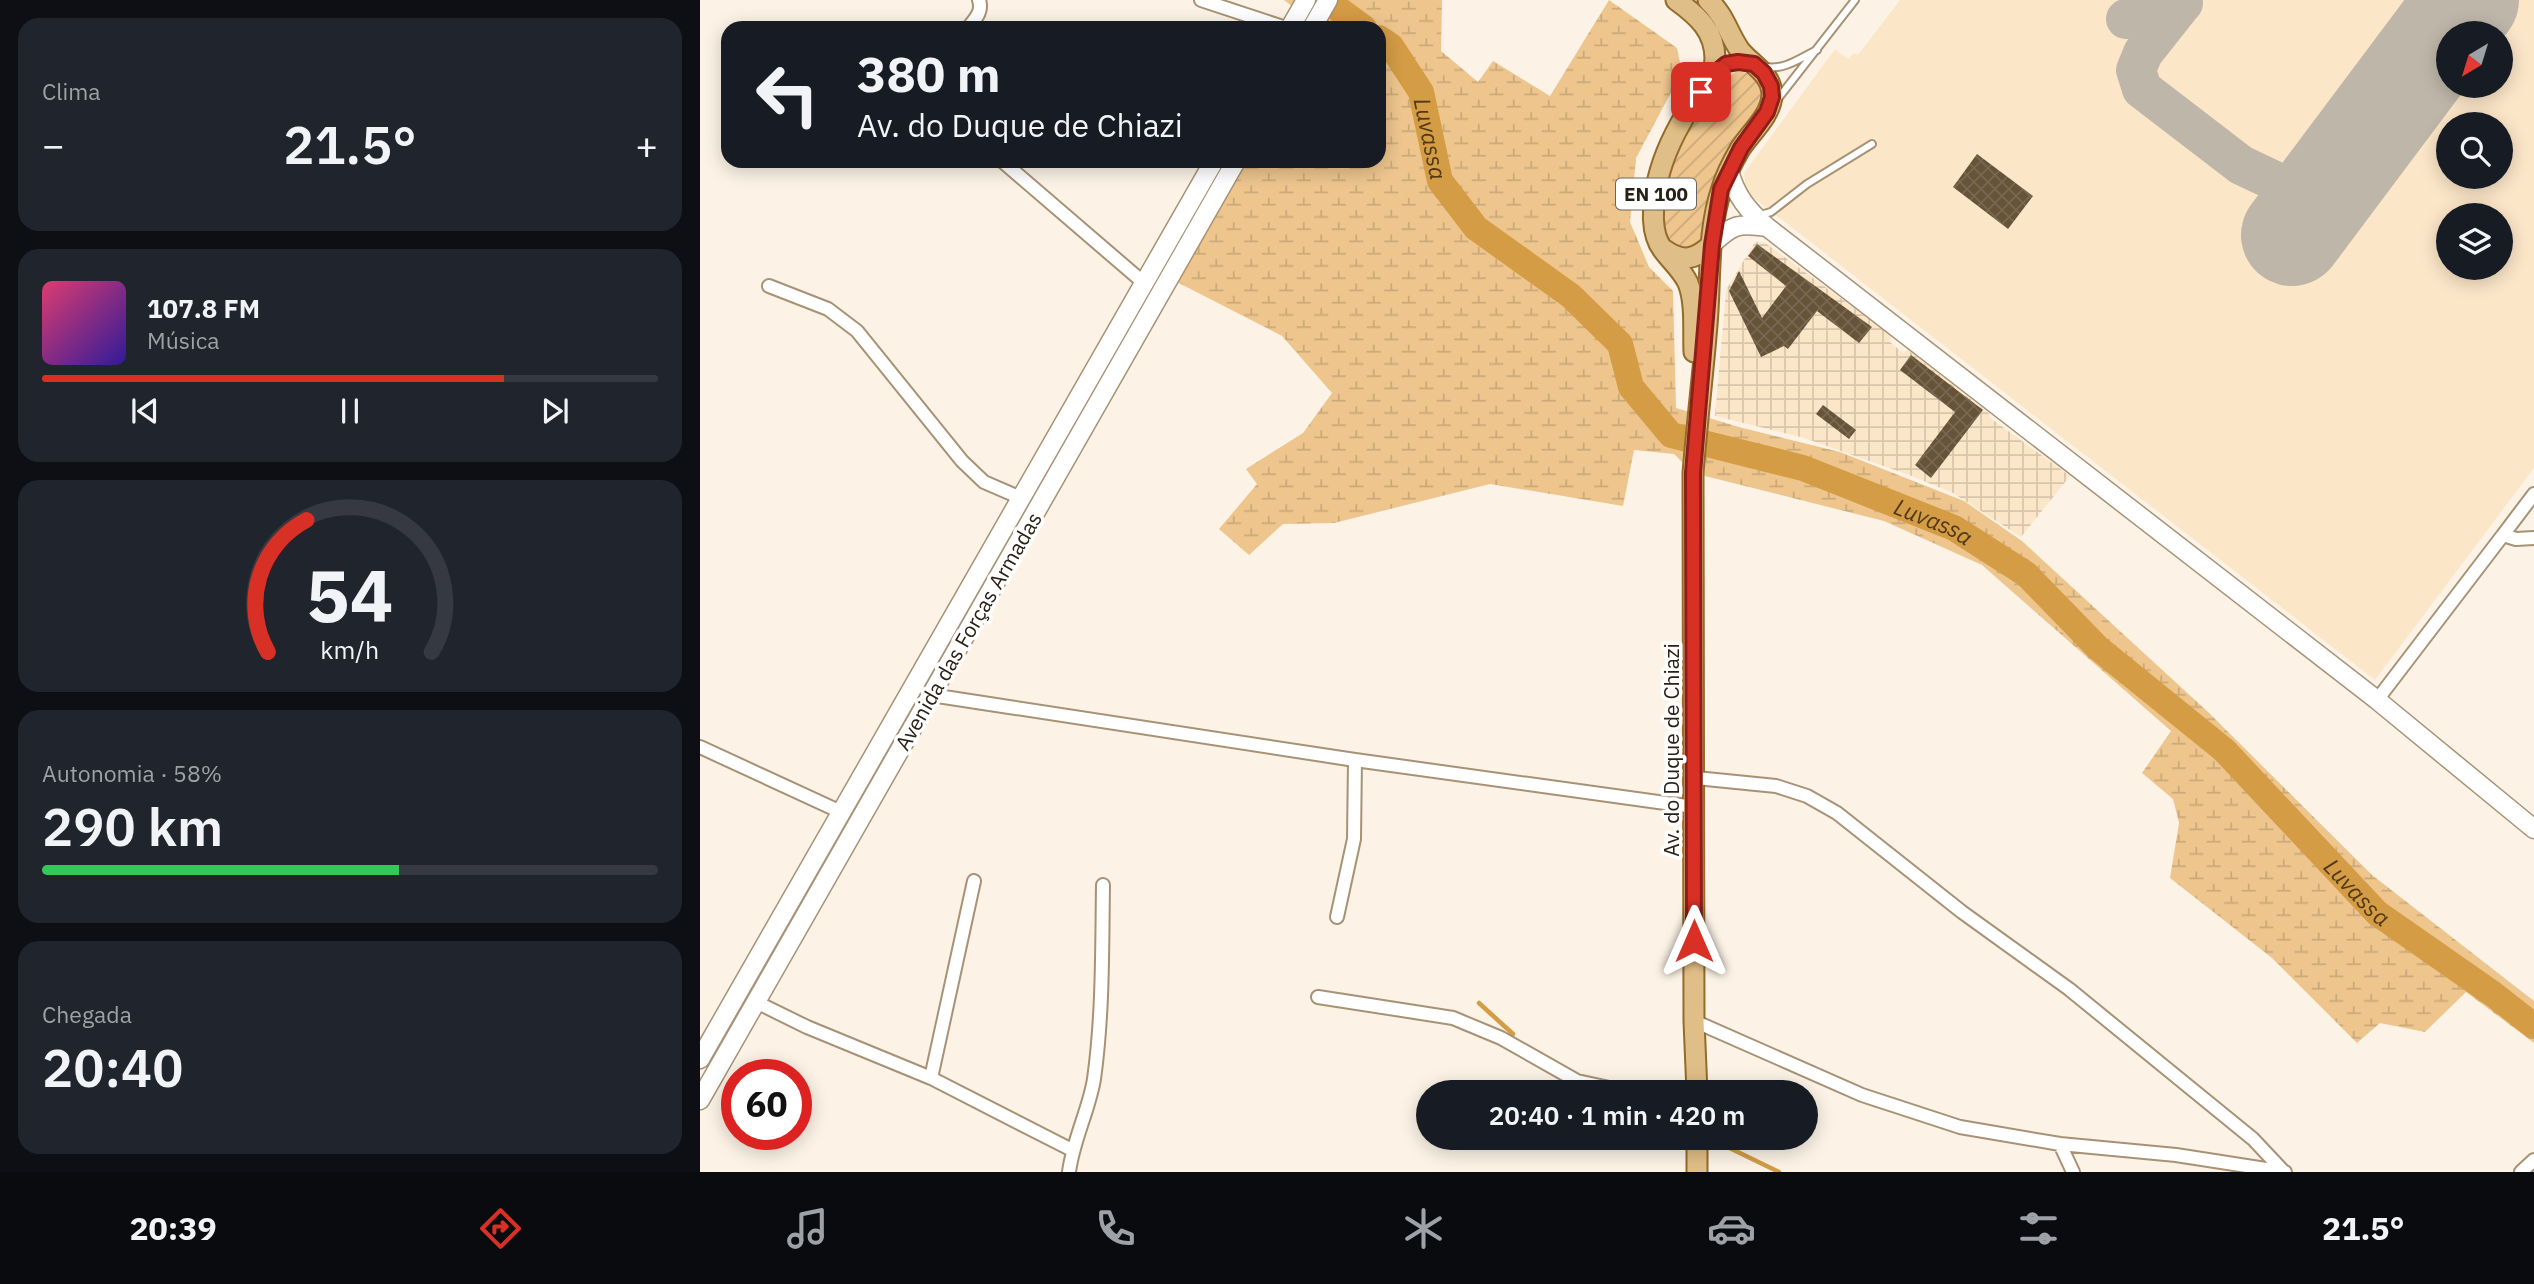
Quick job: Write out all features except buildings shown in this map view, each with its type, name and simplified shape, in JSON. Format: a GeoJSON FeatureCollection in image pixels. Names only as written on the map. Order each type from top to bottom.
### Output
{"type":"FeatureCollection","features":[{"type":"Feature","properties":{"kind":"main road"},"geometry":{"type":"LineString","coordinates":[[1316,21],[1328,0]]}},
{"type":"Feature","properties":{"kind":"main road"},"geometry":{"type":"LineString","coordinates":[[1676,0],[1695,14],[1713,39],[1714,74]]}},
{"type":"Feature","properties":{"kind":"main road"},"geometry":{"type":"LineString","coordinates":[[1708,0],[1720,11],[1739,48],[1764,73],[1771,86],[1772,97],[1767,112]]}},
{"type":"Feature","properties":{"kind":"main road"},"geometry":{"type":"LineString","coordinates":[[1714,74],[1726,64],[1754,64]]}},
{"type":"Feature","properties":{"kind":"main road","name":"Av. do Duque de Chiazi"},"geometry":{"type":"LineString","coordinates":[[1698,407],[1689,286],[1682,271],[1661,248],[1654,234],[1653,217],[1656,188],[1672,138],[1687,111],[1714,74]]}},
{"type":"Feature","properties":{"kind":"main road","name":"Av. do Duque de Chiazi"},"geometry":{"type":"LineString","coordinates":[[1696,1080],[1694,1021],[1696,778],[1693,473],[1712,245],[1721,189],[1741,148],[1767,112]]}},
{"type":"Feature","properties":{"kind":"main road","name":"Avenida das Forças Armadas"},"geometry":{"type":"LineString","coordinates":[[700,1059],[1210,168]]}},
{"type":"Feature","properties":{"kind":"main road","name":"Avenida das Forças Armadas"},"geometry":{"type":"LineString","coordinates":[[700,1100],[1232,168]]}},
{"type":"Feature","properties":{"kind":"main road"},"geometry":{"type":"LineString","coordinates":[[1729,170],[1741,202],[1761,222],[2377,700],[2534,829]]}},
{"type":"Feature","properties":{"kind":"main road"},"geometry":{"type":"LineString","coordinates":[[1661,248],[1674,257],[1688,259],[1700,255],[1724,233],[1741,223],[1761,222]]}},
{"type":"Feature","properties":{"kind":"main road"},"geometry":{"type":"LineString","coordinates":[[1697,1172],[1698,1150]]}},
{"type":"Feature","properties":{"kind":"street"},"geometry":{"type":"LineString","coordinates":[[974,21],[979,15],[979,0]]}},
{"type":"Feature","properties":{"kind":"street"},"geometry":{"type":"LineString","coordinates":[[1201,0],[1295,17]]}},
{"type":"Feature","properties":{"kind":"street"},"geometry":{"type":"LineString","coordinates":[[1010,168],[1144,283]]}},
{"type":"Feature","properties":{"kind":"street"},"geometry":{"type":"LineString","coordinates":[[769,286],[828,309],[857,331],[962,461],[984,482],[1021,498]]}},
{"type":"Feature","properties":{"kind":"street"},"geometry":{"type":"LineString","coordinates":[[2377,700],[2534,494]]}},
{"type":"Feature","properties":{"kind":"street"},"geometry":{"type":"LineString","coordinates":[[2503,535],[2516,539],[2534,538]]}},
{"type":"Feature","properties":{"kind":"street"},"geometry":{"type":"LineString","coordinates":[[931,695],[1355,760],[1694,807]]}},
{"type":"Feature","properties":{"kind":"street"},"geometry":{"type":"LineString","coordinates":[[700,747],[841,813]]}},
{"type":"Feature","properties":{"kind":"street"},"geometry":{"type":"LineString","coordinates":[[1337,917],[1354,839],[1355,760]]}},
{"type":"Feature","properties":{"kind":"street"},"geometry":{"type":"LineString","coordinates":[[1696,778],[1776,786],[1807,796],[1837,813],[1962,912],[2069,989],[2253,1139],[2285,1172]]}},
{"type":"Feature","properties":{"kind":"street"},"geometry":{"type":"LineString","coordinates":[[931,1078],[974,881]]}},
{"type":"Feature","properties":{"kind":"street"},"geometry":{"type":"LineString","coordinates":[[1069,1172],[1072,1150],[1094,1082],[1101,1007],[1103,885]]}},
{"type":"Feature","properties":{"kind":"street"},"geometry":{"type":"LineString","coordinates":[[1318,997],[1452,1018],[1501,1038],[1575,1080]]}},
{"type":"Feature","properties":{"kind":"street"},"geometry":{"type":"LineString","coordinates":[[756,1002],[807,1027],[931,1078],[1072,1150]]}},
{"type":"Feature","properties":{"kind":"street"},"geometry":{"type":"LineString","coordinates":[[1694,1021],[1862,1095],[1961,1127],[2060,1144],[2176,1155],[2285,1172]]}},
{"type":"Feature","properties":{"kind":"street"},"geometry":{"type":"LineString","coordinates":[[2060,1144],[2073,1172]]}},
{"type":"Feature","properties":{"kind":"street"},"geometry":{"type":"LineString","coordinates":[[2521,1172],[2534,1160]]}},
{"type":"Feature","properties":{"kind":"lane"},"geometry":{"type":"LineString","coordinates":[[1767,112],[1855,0]]}},
{"type":"Feature","properties":{"kind":"lane"},"geometry":{"type":"LineString","coordinates":[[1754,64],[1776,68],[1819,49]]}},
{"type":"Feature","properties":{"kind":"lane"},"geometry":{"type":"LineString","coordinates":[[1761,222],[1807,184],[1872,144]]}},
{"type":"Feature","properties":{"kind":"shaded area"},"geometry":{"type":"Polygon","coordinates":[[[1900,0],[2534,0],[2534,468],[2375,680],[1746,192],[1744,173],[1835,49],[1848,59],[1854,53],[1858,55],[1900,0]]]}},
{"type":"Feature","properties":{"kind":"shaded area"},"geometry":{"type":"Polygon","coordinates":[[[1755,242],[1764,242],[1892,336],[1889,341],[1903,353],[1908,350],[1991,415],[1989,417],[2070,476],[2021,537],[1953,493],[1909,475],[1804,438],[1715,416],[1726,290],[1755,242]]]}},
{"type":"Feature","properties":{"kind":"green space"},"geometry":{"type":"Polygon","coordinates":[[[1284,0],[1442,0],[1441,51],[1478,82],[1493,61],[1550,96],[1609,0],[1677,48],[1682,72],[1636,158],[1630,222],[1649,267],[1673,291],[1676,408],[1840,452],[1964,501],[2022,541],[2208,712],[2372,875],[2534,1001],[2534,1043],[2466,992],[2425,1032],[2380,1023],[2357,1043],[2272,958],[2170,878],[2179,823],[2173,799],[2142,773],[2171,731],[1982,565],[1884,521],[1693,473],[1674,454],[1634,450],[1623,506],[1490,484],[1334,523],[1283,524],[1249,555],[1219,529],[1257,484],[1246,469],[1303,433],[1332,393],[1282,336],[1169,278],[1232,168],[1386,168],[1386,21],[1311,21],[1284,0]]]}},
{"type":"Feature","properties":{"kind":"green space"},"geometry":{"type":"Polygon","coordinates":[[[1737,71],[1752,74],[1761,83],[1763,96],[1756,111],[1729,146],[1720,163],[1713,185],[1707,236],[1692,252],[1669,247],[1663,226],[1663,202],[1668,177],[1678,151],[1704,103],[1737,71]]]}},
{"type":"Feature","properties":{"kind":"waterway","name":"Luvassa"},"geometry":{"type":"LineString","coordinates":[[1326,0],[1354,21]]}},
{"type":"Feature","properties":{"kind":"waterway","name":"Luvassa"},"geometry":{"type":"LineString","coordinates":[[1386,43],[1391,46],[1421,92],[1440,181],[1476,228],[1571,296],[1620,344],[1631,387],[1671,435],[1803,468],[1954,528],[2026,574],[2098,648],[2224,750],[2377,913],[2534,1026]]}},
{"type":"Feature","properties":{"kind":"waterway"},"geometry":{"type":"LineString","coordinates":[[1479,1003],[1513,1034]]}},
{"type":"Feature","properties":{"kind":"waterway"},"geometry":{"type":"LineString","coordinates":[[1734,1150],[1779,1172]]}},
{"type":"Feature","properties":{"kind":"taxiway"},"geometry":{"type":"LineString","coordinates":[[2454,19],[2457,0]]}},
{"type":"Feature","properties":{"kind":"taxiway"},"geometry":{"type":"LineString","coordinates":[[2126,19],[2163,15],[2183,3]]}},
{"type":"Feature","properties":{"kind":"taxiway"},"geometry":{"type":"LineString","coordinates":[[2181,5],[2143,53],[2136,70],[2142,89],[2241,165],[2279,183],[2321,196]]}},
{"type":"Feature","properties":{"kind":"runway"},"geometry":{"type":"LineString","coordinates":[[2292,235],[2468,0]]}},
{"type":"Feature","properties":{"kind":"route"},"geometry":{"type":"LineString","coordinates":[[1694,941],[1696,778],[1693,473],[1712,245],[1721,189],[1741,148],[1767,112],[1772,97],[1771,86],[1764,73],[1754,64],[1738,62],[1726,64],[1714,74],[1701,92]]}}]}
